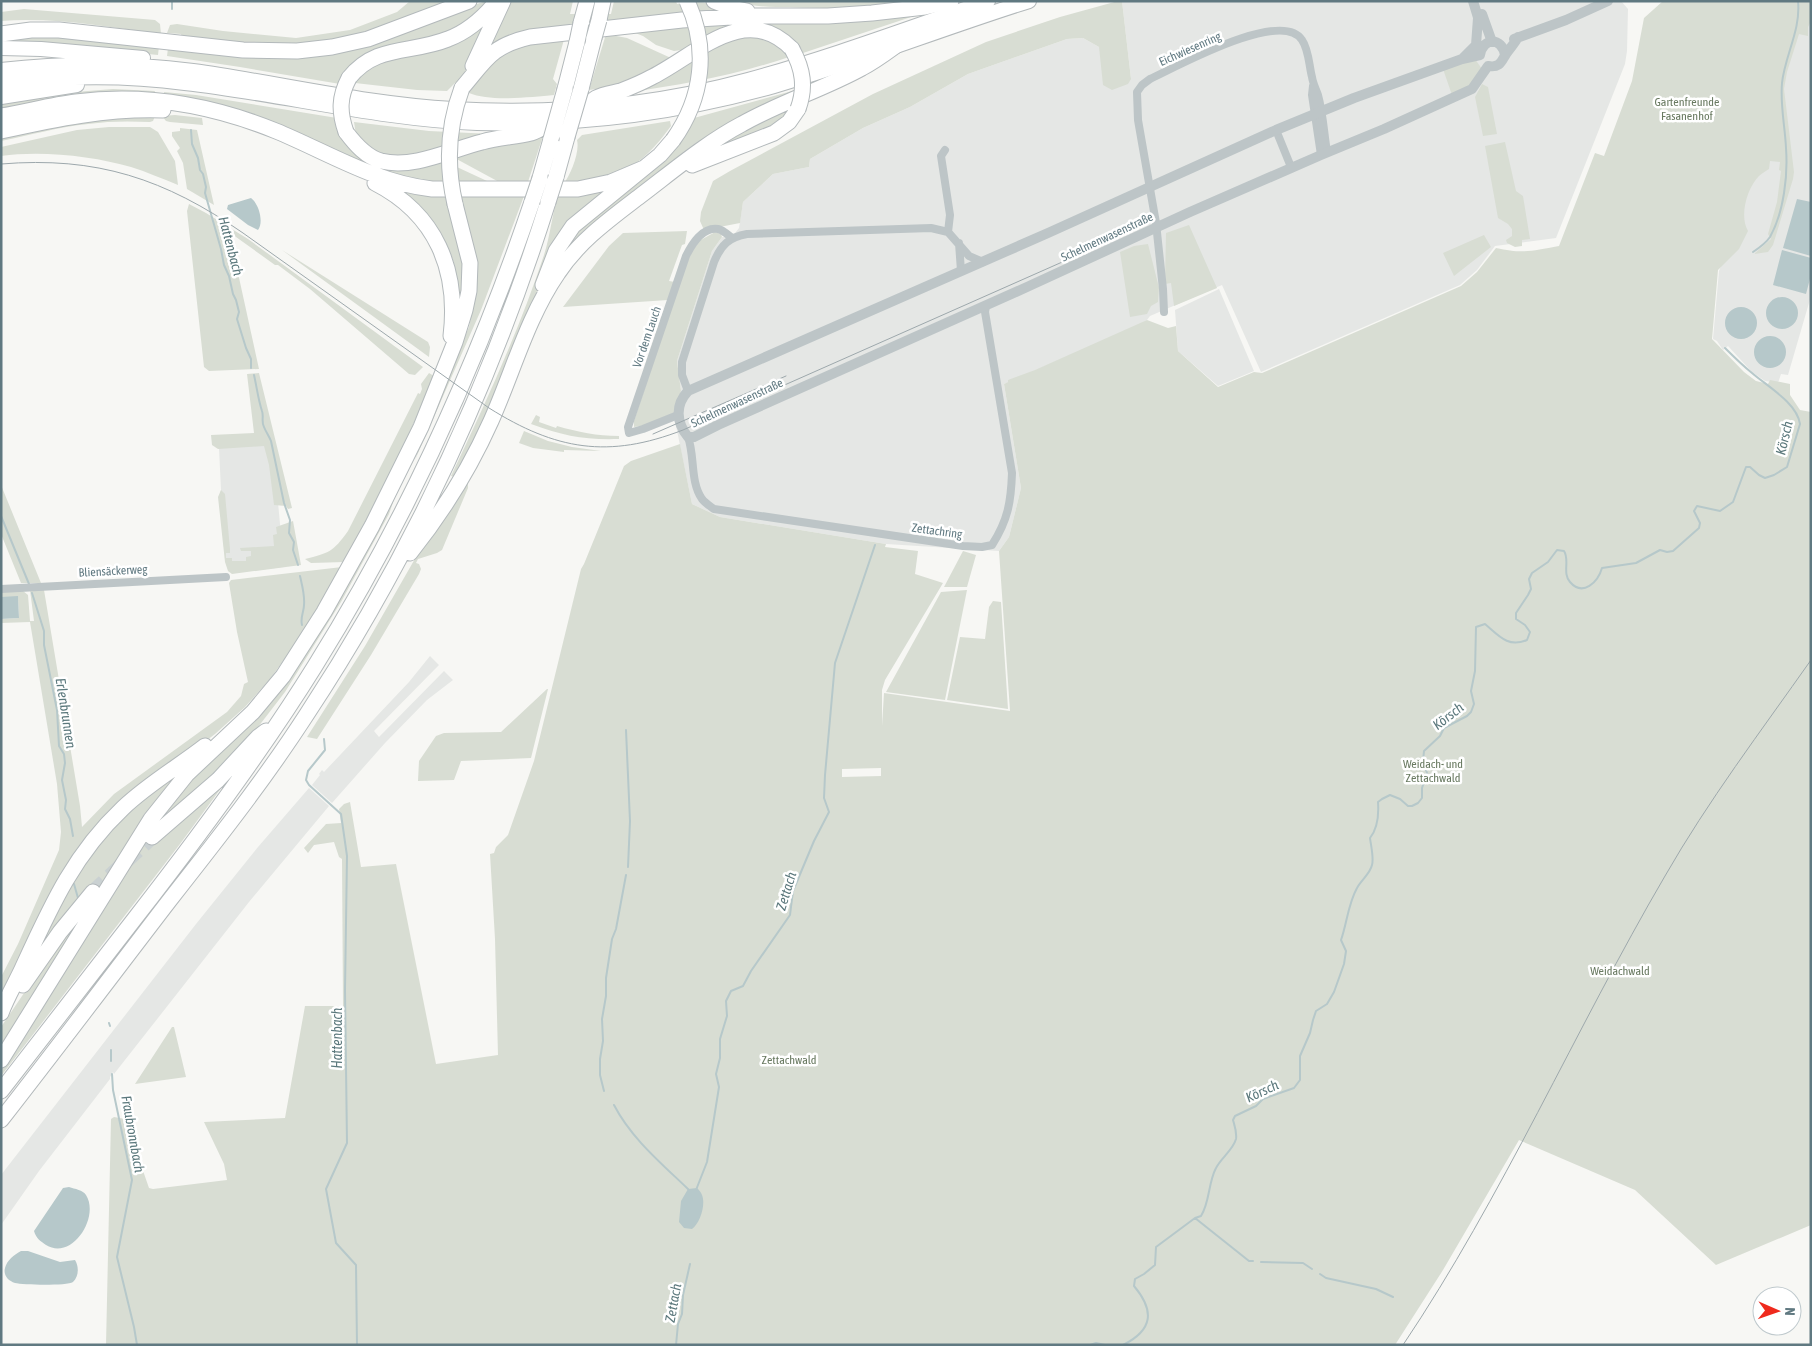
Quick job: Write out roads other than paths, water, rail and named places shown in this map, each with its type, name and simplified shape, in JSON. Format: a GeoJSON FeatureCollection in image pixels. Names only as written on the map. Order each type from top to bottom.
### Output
{"type":"FeatureCollection","features":[{"type":"Feature","properties":{"kind":"highway"},"geometry":{"type":"LineString","coordinates":[[1,34],[59,30],[257,51],[314,50],[368,39],[469,1]]}},
{"type":"Feature","properties":{"kind":"highway"},"geometry":{"type":"LineString","coordinates":[[497,1],[461,33],[426,46],[373,57],[364,63],[349,78],[342,92],[340,104],[346,132],[371,157],[385,162],[404,163],[484,141],[532,133],[551,122]]}},
{"type":"Feature","properties":{"kind":"highway"},"geometry":{"type":"LineString","coordinates":[[1,1060],[152,819],[187,774],[269,694],[302,649],[372,526],[409,452],[445,366],[465,310],[470,276],[468,251],[450,178],[449,152],[453,114],[462,88],[503,1]]}},
{"type":"Feature","properties":{"kind":"highway"},"geometry":{"type":"LineString","coordinates":[[1,1091],[194,840],[278,724],[348,612],[421,477],[485,330],[532,202],[565,89],[587,1]]}},
{"type":"Feature","properties":{"kind":"highway"},"geometry":{"type":"LineString","coordinates":[[1,1120],[203,858],[293,737],[395,569],[438,482],[484,378],[515,301],[568,137],[603,1]]}},
{"type":"Feature","properties":{"kind":"highway"},"geometry":{"type":"LineString","coordinates":[[527,334],[552,258],[565,236],[573,226],[660,155],[681,130],[694,101],[700,72],[700,43],[693,14],[687,1]]}},
{"type":"Feature","properties":{"kind":"highway"},"geometry":{"type":"LineString","coordinates":[[714,1],[732,8],[781,16]]}},
{"type":"Feature","properties":{"kind":"highway"},"geometry":{"type":"LineString","coordinates":[[462,88],[477,68],[491,54],[507,44],[530,37],[682,20],[872,13],[925,7],[951,1]]}},
{"type":"Feature","properties":{"kind":"highway"},"geometry":{"type":"LineString","coordinates":[[1,70],[85,65],[190,71],[415,106],[515,111],[584,108],[674,96],[746,81],[816,60],[988,1]]}},
{"type":"Feature","properties":{"kind":"highway"},"geometry":{"type":"LineString","coordinates":[[1,48],[41,48],[161,70],[221,87],[408,118],[479,123],[551,122],[629,116],[720,100],[814,74],[1029,1]]}},
{"type":"Feature","properties":{"kind":"highway"},"geometry":{"type":"LineString","coordinates":[[1,24],[48,25],[59,30]]}},
{"type":"Feature","properties":{"kind":"highway"},"geometry":{"type":"LineString","coordinates":[[584,108],[596,98],[660,74],[722,36],[740,29],[751,28],[770,32],[784,41],[792,49],[803,78],[803,92],[798,109],[789,122],[774,133],[672,173]]}},
{"type":"Feature","properties":{"kind":"highway"},"geometry":{"type":"LineString","coordinates":[[395,569],[419,542],[469,464],[492,420],[548,287],[583,242],[604,223],[740,124],[863,68],[897,45]]}},
{"type":"Feature","properties":{"kind":"highway"},"geometry":{"type":"LineString","coordinates":[[1,98],[161,70]]}},
{"type":"Feature","properties":{"kind":"highway"},"geometry":{"type":"LineString","coordinates":[[1,83],[54,78],[110,78]]}},
{"type":"Feature","properties":{"kind":"highway"},"geometry":{"type":"LineString","coordinates":[[1,116],[55,105],[90,100],[116,99],[209,109],[256,123],[386,180],[416,187],[440,189],[578,189],[610,182],[644,168]]}},
{"type":"Feature","properties":{"kind":"highway"},"geometry":{"type":"LineString","coordinates":[[1,131],[81,115],[159,105]]}},
{"type":"Feature","properties":{"kind":"highway"},"geometry":{"type":"LineString","coordinates":[[348,163],[362,176],[402,199],[421,218],[438,242],[449,270],[453,298],[452,326],[445,366]]}},
{"type":"Feature","properties":{"kind":"highway"},"geometry":{"type":"LineString","coordinates":[[152,837],[218,780],[258,737],[278,724]]}},
{"type":"Feature","properties":{"kind":"highway"},"geometry":{"type":"LineString","coordinates":[[1,1014],[6,999],[22,971],[54,899],[71,870],[95,838],[124,808],[148,787],[218,735],[236,728]]}},
{"type":"Feature","properties":{"kind":"highway"},"geometry":{"type":"LineString","coordinates":[[1,1018],[52,943],[92,892]]}},
{"type":"Feature","properties":{"kind":"street"},"geometry":{"type":"LineString","coordinates":[[1474,1],[1483,34],[1492,44],[1504,50],[1505,55]]}},
{"type":"Feature","properties":{"kind":"street"},"geometry":{"type":"LineString","coordinates":[[1478,1],[1492,44]]}},
{"type":"Feature","properties":{"kind":"street"},"geometry":{"type":"LineString","coordinates":[[732,238],[724,242],[719,248],[682,362],[682,375],[688,391],[983,262],[1276,130],[1354,98],[1462,59],[1480,55],[1492,44],[1566,20],[1608,1]]}},
{"type":"Feature","properties":{"kind":"street"},"geometry":{"type":"LineString","coordinates":[[1462,59],[1476,45],[1478,18]]}},
{"type":"Feature","properties":{"kind":"street","name":"Eichwiesenring"},"geometry":{"type":"LineString","coordinates":[[1150,187],[1138,120],[1137,92],[1142,85],[1150,79],[1244,37],[1272,30],[1292,32],[1302,40],[1313,86],[1318,96],[1317,113],[1324,154]]}},
{"type":"Feature","properties":{"kind":"street","name":"Schelmenwasenstraße"},"geometry":{"type":"LineString","coordinates":[[688,391],[680,402],[678,415],[688,437],[694,437],[1292,167],[1384,129],[1472,89],[1488,66],[1500,65],[1518,37]]}},
{"type":"Feature","properties":{"kind":"street"},"geometry":{"type":"LineString","coordinates":[[1276,130],[1292,167]]}},
{"type":"Feature","properties":{"kind":"street"},"geometry":{"type":"LineString","coordinates":[[946,150],[940,156],[950,215],[948,232],[969,256],[983,262]]}},
{"type":"Feature","properties":{"kind":"street"},"geometry":{"type":"LineString","coordinates":[[1150,187],[1163,289],[1164,312]]}},
{"type":"Feature","properties":{"kind":"street","name":"Vor dem Lauch"},"geometry":{"type":"LineString","coordinates":[[678,415],[629,433],[628,427],[686,256],[700,234],[721,230],[732,238],[747,234],[931,228],[948,232]]}},
{"type":"Feature","properties":{"kind":"street"},"geometry":{"type":"LineString","coordinates":[[958,244],[961,271]]}},
{"type":"Feature","properties":{"kind":"street","name":"Zettachring"},"geometry":{"type":"LineString","coordinates":[[688,437],[700,494],[705,502],[714,509],[963,546],[982,548],[992,545],[1003,528],[1005,521],[1011,497],[1012,473],[985,312],[986,306]]}},
{"type":"Feature","properties":{"kind":"street","name":"Bliensäckerweg"},"geometry":{"type":"LineString","coordinates":[[1,589],[226,577]]}},
{"type":"Feature","properties":{"kind":"waterway"},"geometry":{"type":"LineString","coordinates":[[172,1],[172,9]]}},
{"type":"Feature","properties":{"kind":"waterway","name":"Körsch"},"geometry":{"type":"LineString","coordinates":[[1753,252],[1770,237],[1782,205],[1786,181],[1782,83],[1797,22],[1798,1]]}},
{"type":"Feature","properties":{"kind":"waterway","name":"Hattenbach"},"geometry":{"type":"LineString","coordinates":[[191,130],[192,144],[203,174],[206,187],[205,193],[224,265],[236,300],[239,312],[237,319],[251,359],[251,368]]}},
{"type":"Feature","properties":{"kind":"waterway","name":"Körsch"},"geometry":{"type":"LineString","coordinates":[[1123,1345],[1140,1333],[1148,1319],[1145,1304],[1134,1286],[1135,1279],[1155,1265],[1156,1247],[1195,1218],[1201,1216],[1216,1168],[1236,1139],[1233,1120],[1235,1116],[1256,1106],[1263,1099],[1294,1088],[1300,1080],[1300,1056],[1310,1033],[1316,1011],[1327,1004],[1334,992],[1344,964],[1346,951],[1341,940],[1352,900],[1373,862],[1370,838],[1377,822],[1378,802],[1390,795],[1400,799],[1408,806],[1418,803],[1422,798],[1422,788],[1427,773],[1423,761],[1424,751],[1440,736],[1444,728],[1471,712],[1474,704],[1471,691],[1475,671],[1476,627],[1485,624],[1509,642],[1514,643],[1527,640],[1530,632],[1525,625],[1516,619],[1516,613],[1531,589],[1529,579],[1532,573],[1548,562],[1557,550],[1564,551],[1566,555],[1567,575],[1570,582],[1575,586],[1585,588],[1594,583],[1602,568],[1636,563],[1660,550],[1673,551],[1699,528],[1700,523],[1694,511],[1697,506],[1720,511],[1733,502],[1746,467],[1750,467],[1765,478],[1787,467],[1800,424],[1798,416],[1787,402],[1725,348]]}},
{"type":"Feature","properties":{"kind":"waterway","name":"Hattenbach"},"geometry":{"type":"LineString","coordinates":[[254,375],[263,413],[263,425],[271,441],[284,503],[290,520],[289,533],[294,542],[293,550],[298,565]]}},
{"type":"Feature","properties":{"kind":"waterway","name":"Erlenbrunnen"},"geometry":{"type":"LineString","coordinates":[[1,516],[29,584]]}},
{"type":"Feature","properties":{"kind":"waterway","name":"Zettach"},"geometry":{"type":"LineString","coordinates":[[696,1190],[707,1162],[719,1087],[716,1074],[720,1058],[720,1039],[727,1016],[726,1001],[731,991],[743,986],[751,971],[790,915],[793,891],[814,841],[829,812],[824,798],[835,663],[875,545]]}},
{"type":"Feature","properties":{"kind":"waterway","name":"Hattenbach"},"geometry":{"type":"LineString","coordinates":[[300,576],[304,598],[302,625]]}},
{"type":"Feature","properties":{"kind":"waterway","name":"Erlenbrunnen"},"geometry":{"type":"LineString","coordinates":[[32,593],[44,631],[44,645],[57,710],[59,746],[64,754],[65,763],[62,780],[66,800],[65,809],[70,819],[73,836]]}},
{"type":"Feature","properties":{"kind":"waterway"},"geometry":{"type":"LineString","coordinates":[[626,730],[630,821],[628,867]]}},
{"type":"Feature","properties":{"kind":"waterway","name":"Hattenbach"},"geometry":{"type":"LineString","coordinates":[[324,739],[325,750],[308,771],[306,780],[341,814],[347,856],[345,990],[347,1143],[326,1189],[336,1243],[356,1265],[357,1345]]}},
{"type":"Feature","properties":{"kind":"waterway"},"geometry":{"type":"LineString","coordinates":[[604,1091],[600,1075],[600,1059],[603,1041],[602,1019],[606,996],[606,978],[612,939],[616,929],[626,875]]}},
{"type":"Feature","properties":{"kind":"waterway","name":"Erlenbrunnen"},"geometry":{"type":"LineString","coordinates":[[74,884],[78,898]]}},
{"type":"Feature","properties":{"kind":"waterway","name":"Fraubronnbach"},"geometry":{"type":"LineString","coordinates":[[111,1050],[111,1061]]}},
{"type":"Feature","properties":{"kind":"waterway","name":"Fraubronnbach"},"geometry":{"type":"LineString","coordinates":[[112,1074],[113,1090],[132,1180],[117,1257],[137,1345]]}},
{"type":"Feature","properties":{"kind":"waterway"},"geometry":{"type":"LineString","coordinates":[[614,1105],[638,1139],[688,1189]]}},
{"type":"Feature","properties":{"kind":"waterway"},"geometry":{"type":"LineString","coordinates":[[1195,1218],[1249,1261],[1253,1261]]}},
{"type":"Feature","properties":{"kind":"waterway"},"geometry":{"type":"LineString","coordinates":[[1261,1262],[1303,1263],[1312,1269]]}},
{"type":"Feature","properties":{"kind":"waterway","name":"Zettach"},"geometry":{"type":"LineString","coordinates":[[676,1345],[678,1324],[682,1314],[683,1295],[690,1264]]}},
{"type":"Feature","properties":{"kind":"waterway"},"geometry":{"type":"LineString","coordinates":[[1320,1274],[1326,1278],[1376,1289],[1393,1297]]}},
{"type":"Feature","properties":{"kind":"waterway","name":"Körsch"},"geometry":{"type":"LineString","coordinates":[[1090,1345],[1096,1343],[1105,1345]]}},
{"type":"Feature","properties":{"kind":"tunnel"},"geometry":{"type":"LineString","coordinates":[[93,892],[152,837]]}},
{"type":"Feature","properties":{"kind":"tram line"},"geometry":{"type":"LineString","coordinates":[[1,164],[36,162],[99,168],[129,175],[186,198],[243,233],[489,408],[537,433],[583,446],[630,445],[683,430],[1139,228]]}},
{"type":"Feature","properties":{"kind":"tram line"},"geometry":{"type":"LineString","coordinates":[[653,434],[786,376]]}},
{"type":"Feature","properties":{"kind":"tram line"},"geometry":{"type":"LineString","coordinates":[[1403,1345],[1473,1231],[1506,1172],[1600,993],[1665,876],[1735,766],[1811,660]]}},
{"type":"Feature","properties":{"kind":"park label","name":"Gartenfreunde Fasanenhof"},"geometry":{"type":"Point","coordinates":[1687,109]}},
{"type":"Feature","properties":{"kind":"park label","name":"Weidach- und Zettachwald"},"geometry":{"type":"Point","coordinates":[1433,771]}},
{"type":"Feature","properties":{"kind":"park label","name":"Weidachwald"},"geometry":{"type":"Point","coordinates":[1620,971]}},
{"type":"Feature","properties":{"kind":"park label","name":"Zettachwald"},"geometry":{"type":"Point","coordinates":[789,1060]}}]}
